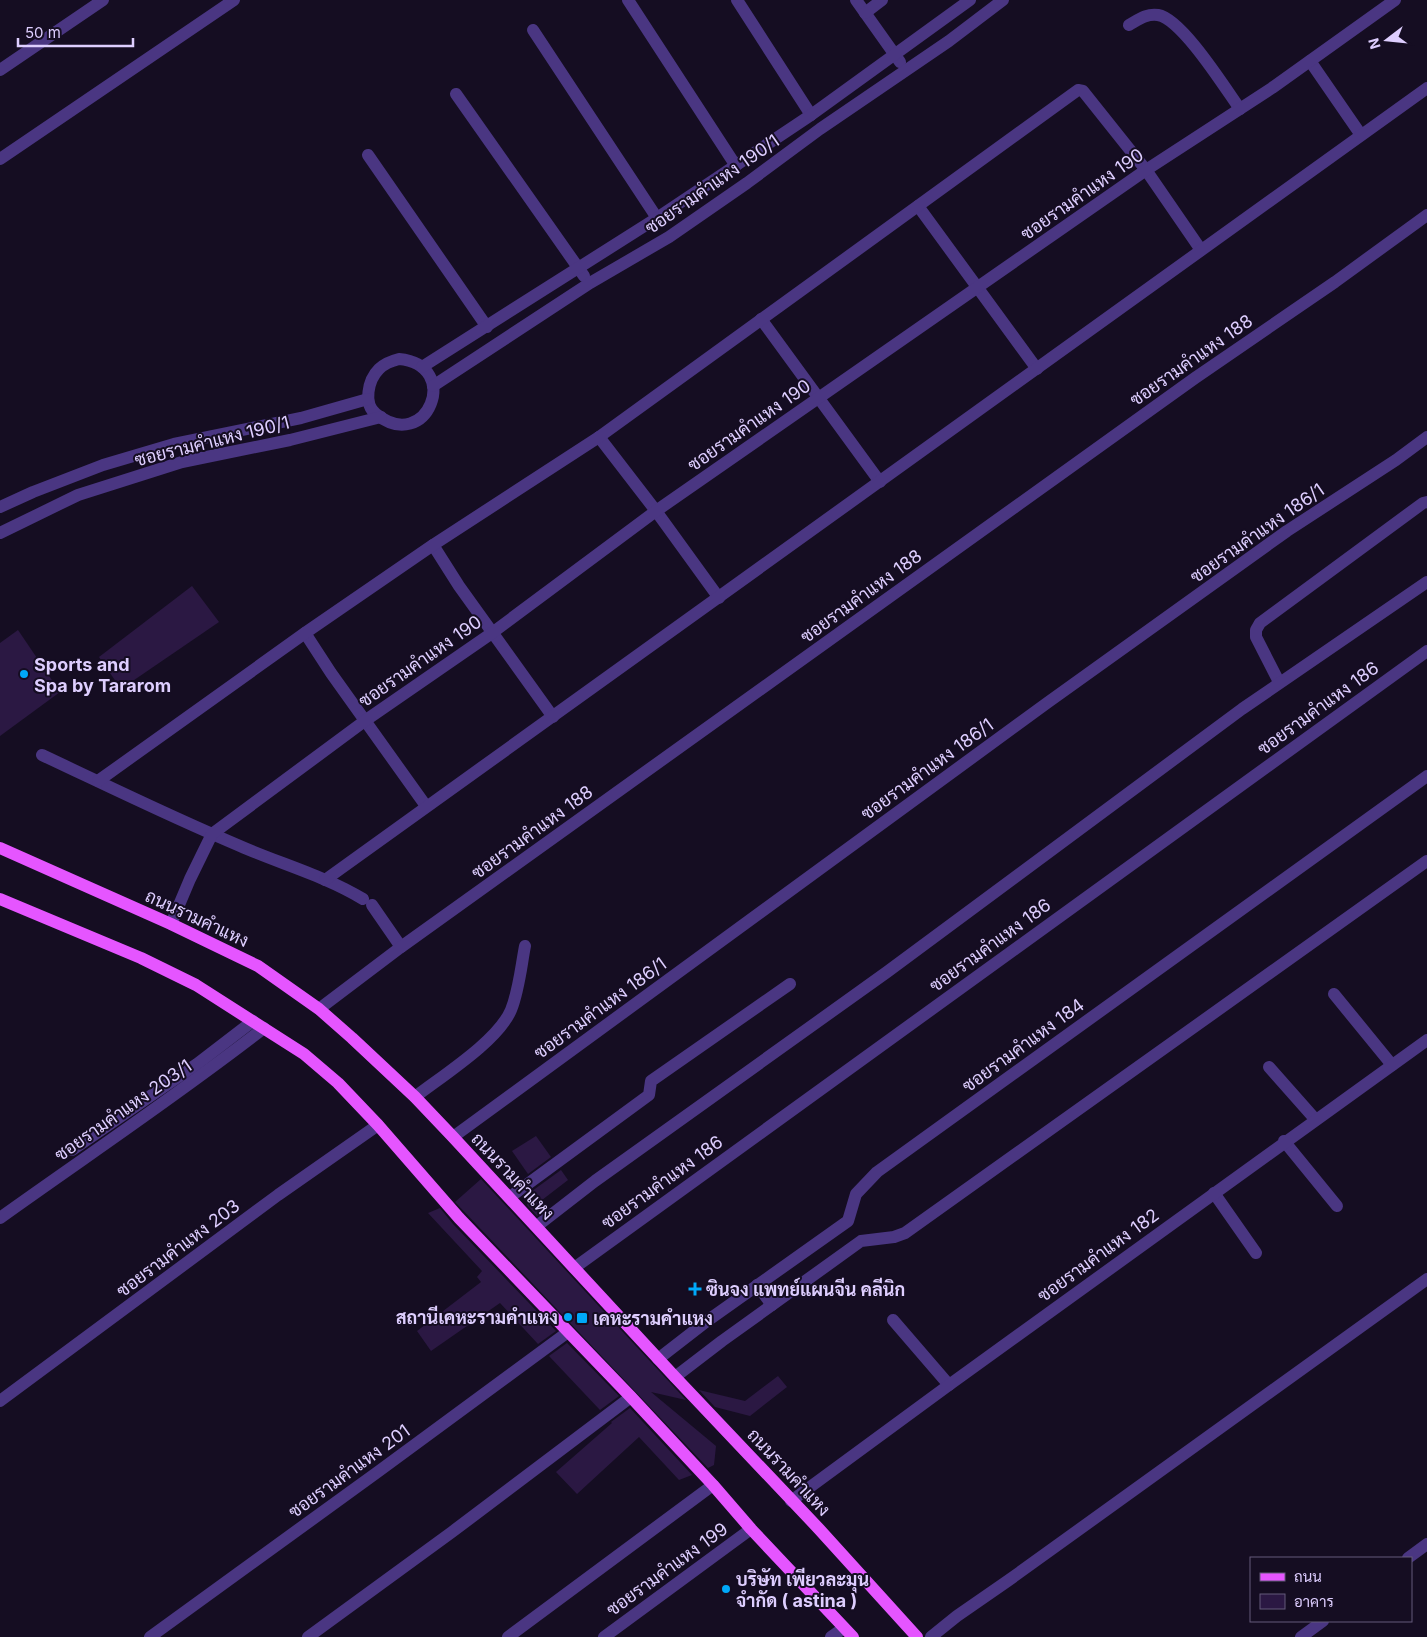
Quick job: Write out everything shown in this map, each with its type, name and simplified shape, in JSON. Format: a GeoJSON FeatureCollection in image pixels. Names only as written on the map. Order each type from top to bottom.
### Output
{"type":"FeatureCollection","features":[{"type":"Feature","properties":{"kind":"main road","name":"ถนนรามคำแหง"},"geometry":{"type":"LineString","coordinates":[[0,848],[171,924],[258,966],[319,1009],[415,1098],[453,1137],[917,1637]]}},
{"type":"Feature","properties":{"kind":"main road"},"geometry":{"type":"LineString","coordinates":[[0,899],[141,958],[196,985],[304,1054],[338,1083],[378,1125],[459,1218],[631,1397],[849,1632]]}},
{"type":"Feature","properties":{"kind":"street"},"geometry":{"type":"LineString","coordinates":[[0,70],[103,0]]}},
{"type":"Feature","properties":{"kind":"street"},"geometry":{"type":"LineString","coordinates":[[0,159],[234,0]]}},
{"type":"Feature","properties":{"kind":"street"},"geometry":{"type":"LineString","coordinates":[[628,0],[736,166]]}},
{"type":"Feature","properties":{"kind":"street"},"geometry":{"type":"LineString","coordinates":[[737,0],[811,116]]}},
{"type":"Feature","properties":{"kind":"street"},"geometry":{"type":"LineString","coordinates":[[856,0],[906,70]]}},
{"type":"Feature","properties":{"kind":"street"},"geometry":{"type":"LineString","coordinates":[[865,13],[882,0]]}},
{"type":"Feature","properties":{"kind":"street","name":"ซอยรามคำแหง 190/1"},"geometry":{"type":"LineString","coordinates":[[422,367],[657,218],[811,116],[970,0]]}},
{"type":"Feature","properties":{"kind":"street","name":"ซอยรามคำแหง 190/1"},"geometry":{"type":"LineString","coordinates":[[433,386],[590,283],[670,237],[820,129],[949,41],[1003,0]]}},
{"type":"Feature","properties":{"kind":"street","name":"ซอยรามคำแหง 190"},"geometry":{"type":"LineString","coordinates":[[171,924],[212,834],[366,720],[492,633],[656,511],[1146,170],[1310,61],[1395,0]]}},
{"type":"Feature","properties":{"kind":"street"},"geometry":{"type":"LineString","coordinates":[[1130,25],[1146,15],[1156,14],[1164,17],[1200,51],[1240,109]]}},
{"type":"Feature","properties":{"kind":"street"},"geometry":{"type":"LineString","coordinates":[[532,30],[657,218]]}},
{"type":"Feature","properties":{"kind":"street"},"geometry":{"type":"LineString","coordinates":[[1310,61],[1361,135]]}},
{"type":"Feature","properties":{"kind":"street"},"geometry":{"type":"LineString","coordinates":[[325,880],[1427,88]]}},
{"type":"Feature","properties":{"kind":"street"},"geometry":{"type":"LineString","coordinates":[[98,781],[305,633],[433,545],[599,436],[1078,90],[1083,91],[1146,170],[1202,250]]}},
{"type":"Feature","properties":{"kind":"street"},"geometry":{"type":"LineString","coordinates":[[456,94],[590,283]]}},
{"type":"Feature","properties":{"kind":"street"},"geometry":{"type":"LineString","coordinates":[[368,155],[487,327]]}},
{"type":"Feature","properties":{"kind":"street"},"geometry":{"type":"LineString","coordinates":[[918,206],[1037,369]]}},
{"type":"Feature","properties":{"kind":"street","name":"ซอยรามคำแหง 188"},"geometry":{"type":"LineString","coordinates":[[319,1009],[402,947],[1186,384],[1335,282],[1427,216]]}},
{"type":"Feature","properties":{"kind":"street"},"geometry":{"type":"LineString","coordinates":[[761,319],[880,482]]}},
{"type":"Feature","properties":{"kind":"street"},"geometry":{"type":"LineString","coordinates":[[399,359],[415,362],[422,367],[429,375],[434,396],[426,414],[409,424],[399,425],[389,422],[373,411],[368,399],[370,384],[373,376],[384,364],[399,359]]}},
{"type":"Feature","properties":{"kind":"street","name":"ซอยรามคำแหง 190/1"},"geometry":{"type":"LineString","coordinates":[[0,506],[103,465],[174,444],[301,418],[368,399]]}},
{"type":"Feature","properties":{"kind":"street","name":"ซอยรามคำแหง 190/1"},"geometry":{"type":"LineString","coordinates":[[0,533],[78,495],[182,462],[290,440],[381,417]]}},
{"type":"Feature","properties":{"kind":"street"},"geometry":{"type":"LineString","coordinates":[[235,431],[240,449]]}},
{"type":"Feature","properties":{"kind":"street"},"geometry":{"type":"LineString","coordinates":[[599,436],[719,598]]}},
{"type":"Feature","properties":{"kind":"street","name":"ซอยรามคำแหง 186/1"},"geometry":{"type":"LineString","coordinates":[[453,1137],[1063,692],[1287,532],[1396,460],[1427,437]]}},
{"type":"Feature","properties":{"kind":"street"},"geometry":{"type":"LineString","coordinates":[[1279,682],[1256,637],[1256,630],[1260,623],[1423,503],[1427,502]]}},
{"type":"Feature","properties":{"kind":"street"},"geometry":{"type":"LineString","coordinates":[[433,545],[459,586],[553,717]]}},
{"type":"Feature","properties":{"kind":"street"},"geometry":{"type":"LineString","coordinates":[[537,1226],[595,1181],[895,966],[1279,682],[1427,582]]}},
{"type":"Feature","properties":{"kind":"street"},"geometry":{"type":"LineString","coordinates":[[305,633],[331,673],[426,806]]}},
{"type":"Feature","properties":{"kind":"street","name":"ซอยรามคำแหง 186"},"geometry":{"type":"LineString","coordinates":[[574,1268],[1427,650]]}},
{"type":"Feature","properties":{"kind":"street"},"geometry":{"type":"LineString","coordinates":[[42,755],[212,834],[325,880],[367,902],[402,947]]}},
{"type":"Feature","properties":{"kind":"street","name":"ซอยรามคำแหง 184"},"geometry":{"type":"LineString","coordinates":[[848,1221],[856,1194],[877,1172],[1427,776]]}},
{"type":"Feature","properties":{"kind":"street"},"geometry":{"type":"LineString","coordinates":[[675,1377],[861,1240],[894,1237],[905,1233],[1427,861]]}},
{"type":"Feature","properties":{"kind":"street"},"geometry":{"type":"LineString","coordinates":[[415,1098],[479,1048],[498,1030],[510,1011],[525,946]]}},
{"type":"Feature","properties":{"kind":"street"},"geometry":{"type":"LineString","coordinates":[[510,1197],[649,1095],[651,1081],[790,984]]}},
{"type":"Feature","properties":{"kind":"street"},"geometry":{"type":"LineString","coordinates":[[1334,994],[1392,1065]]}},
{"type":"Feature","properties":{"kind":"street","name":"ซอยรามคำแหง 203/1"},"geometry":{"type":"LineString","coordinates":[[0,1218],[100,1146],[201,1069],[253,1021]]}},
{"type":"Feature","properties":{"kind":"street","name":"ซอยรามคำแหง 203/1"},"geometry":{"type":"LineString","coordinates":[[72,1150],[264,1028]]}},
{"type":"Feature","properties":{"kind":"street","name":"ซอยรามคำแหง 182"},"geometry":{"type":"LineString","coordinates":[[791,1501],[1284,1141],[1427,1040]]}},
{"type":"Feature","properties":{"kind":"street"},"geometry":{"type":"LineString","coordinates":[[1269,1067],[1315,1119]]}},
{"type":"Feature","properties":{"kind":"street","name":"ซอยรามคำแหง 203"},"geometry":{"type":"LineString","coordinates":[[0,1401],[278,1195],[378,1125]]}},
{"type":"Feature","properties":{"kind":"street"},"geometry":{"type":"LineString","coordinates":[[1284,1141],[1337,1206]]}},
{"type":"Feature","properties":{"kind":"street"},"geometry":{"type":"LineString","coordinates":[[1214,1193],[1256,1253]]}},
{"type":"Feature","properties":{"kind":"street"},"geometry":{"type":"LineString","coordinates":[[658,1359],[757,1285],[848,1221],[861,1240]]}},
{"type":"Feature","properties":{"kind":"street"},"geometry":{"type":"LineString","coordinates":[[931,1637],[957,1616],[1427,1279]]}},
{"type":"Feature","properties":{"kind":"street"},"geometry":{"type":"LineString","coordinates":[[757,1285],[772,1305]]}},
{"type":"Feature","properties":{"kind":"street"},"geometry":{"type":"LineString","coordinates":[[893,1320],[949,1384]]}},
{"type":"Feature","properties":{"kind":"street","name":"ซอยรามคำแหง 201"},"geometry":{"type":"LineString","coordinates":[[150,1637],[568,1332]]}},
{"type":"Feature","properties":{"kind":"street"},"geometry":{"type":"LineString","coordinates":[[308,1637],[452,1532],[631,1397]]}},
{"type":"Feature","properties":{"kind":"street"},"geometry":{"type":"LineString","coordinates":[[508,1637],[713,1485]]}},
{"type":"Feature","properties":{"kind":"street","name":"ซอยรามคำแหง 199"},"geometry":{"type":"LineString","coordinates":[[604,1637],[751,1528]]}},
{"type":"Feature","properties":{"kind":"street"},"geometry":{"type":"LineString","coordinates":[[1409,1557],[1427,1544]]}},
{"type":"Feature","properties":{"kind":"street"},"geometry":{"type":"LineString","coordinates":[[1301,1637],[1322,1622]]}},
{"type":"Feature","properties":{"kind":"street"},"geometry":{"type":"LineString","coordinates":[[832,1637],[849,1632]]}},
{"type":"Feature","properties":{"kind":"building"},"geometry":{"type":"Polygon","coordinates":[[[192,586],[219,622],[121,689],[99,657],[192,586]]]}},
{"type":"Feature","properties":{"kind":"building","name":"Sports and Spa by Tararom"},"geometry":{"type":"Polygon","coordinates":[[[18,630],[60,692],[0,736],[0,643],[18,630]]]}},
{"type":"Feature","properties":{"kind":"building"},"geometry":{"type":"Polygon","coordinates":[[[536,1136],[551,1157],[528,1174],[512,1151],[536,1136]]]}},
{"type":"Feature","properties":{"kind":"building"},"geometry":{"type":"Polygon","coordinates":[[[561,1170],[568,1180],[542,1200],[542,1212],[537,1216],[527,1205],[528,1194],[561,1170]]]}},
{"type":"Feature","properties":{"kind":"building"},"geometry":{"type":"Polygon","coordinates":[[[481,1179],[686,1400],[651,1392],[716,1446],[714,1465],[708,1468],[455,1202],[481,1179]]]}},
{"type":"Feature","properties":{"kind":"building"},"geometry":{"type":"Polygon","coordinates":[[[440,1208],[453,1224],[556,1331],[538,1344],[500,1303],[431,1351],[417,1331],[481,1282],[477,1277],[482,1271],[428,1213],[440,1208]]]}},
{"type":"Feature","properties":{"kind":"building"},"geometry":{"type":"Polygon","coordinates":[[[567,1343],[619,1396],[600,1410],[549,1356],[567,1343]]]}},
{"type":"Feature","properties":{"kind":"building"},"geometry":{"type":"Polygon","coordinates":[[[778,1376],[787,1387],[750,1416],[715,1407],[699,1390],[745,1401],[778,1376]]]}},
{"type":"Feature","properties":{"kind":"building"},"geometry":{"type":"Polygon","coordinates":[[[630,1408],[692,1475],[679,1480],[639,1437],[577,1494],[556,1472],[611,1422],[630,1408]]]}},
{"type":"Feature","properties":{"kind":"place","name":"Sports and Spa by Tararom"},"geometry":{"type":"Point","coordinates":[24,674]}},
{"type":"Feature","properties":{"kind":"place","name":"ซินจง แพทย์แผนจีน คลีนิก"},"geometry":{"type":"Point","coordinates":[695,1289]}},
{"type":"Feature","properties":{"kind":"place","name":"สถานีเคหะรามคำแหง"},"geometry":{"type":"Point","coordinates":[568,1317]}},
{"type":"Feature","properties":{"kind":"place","name":"เคหะรามคำแหง"},"geometry":{"type":"Point","coordinates":[582,1318]}},
{"type":"Feature","properties":{"kind":"place","name":"บริษัท เพียวละมุน จำกัด ( astina )"},"geometry":{"type":"Point","coordinates":[726,1589]}}]}
